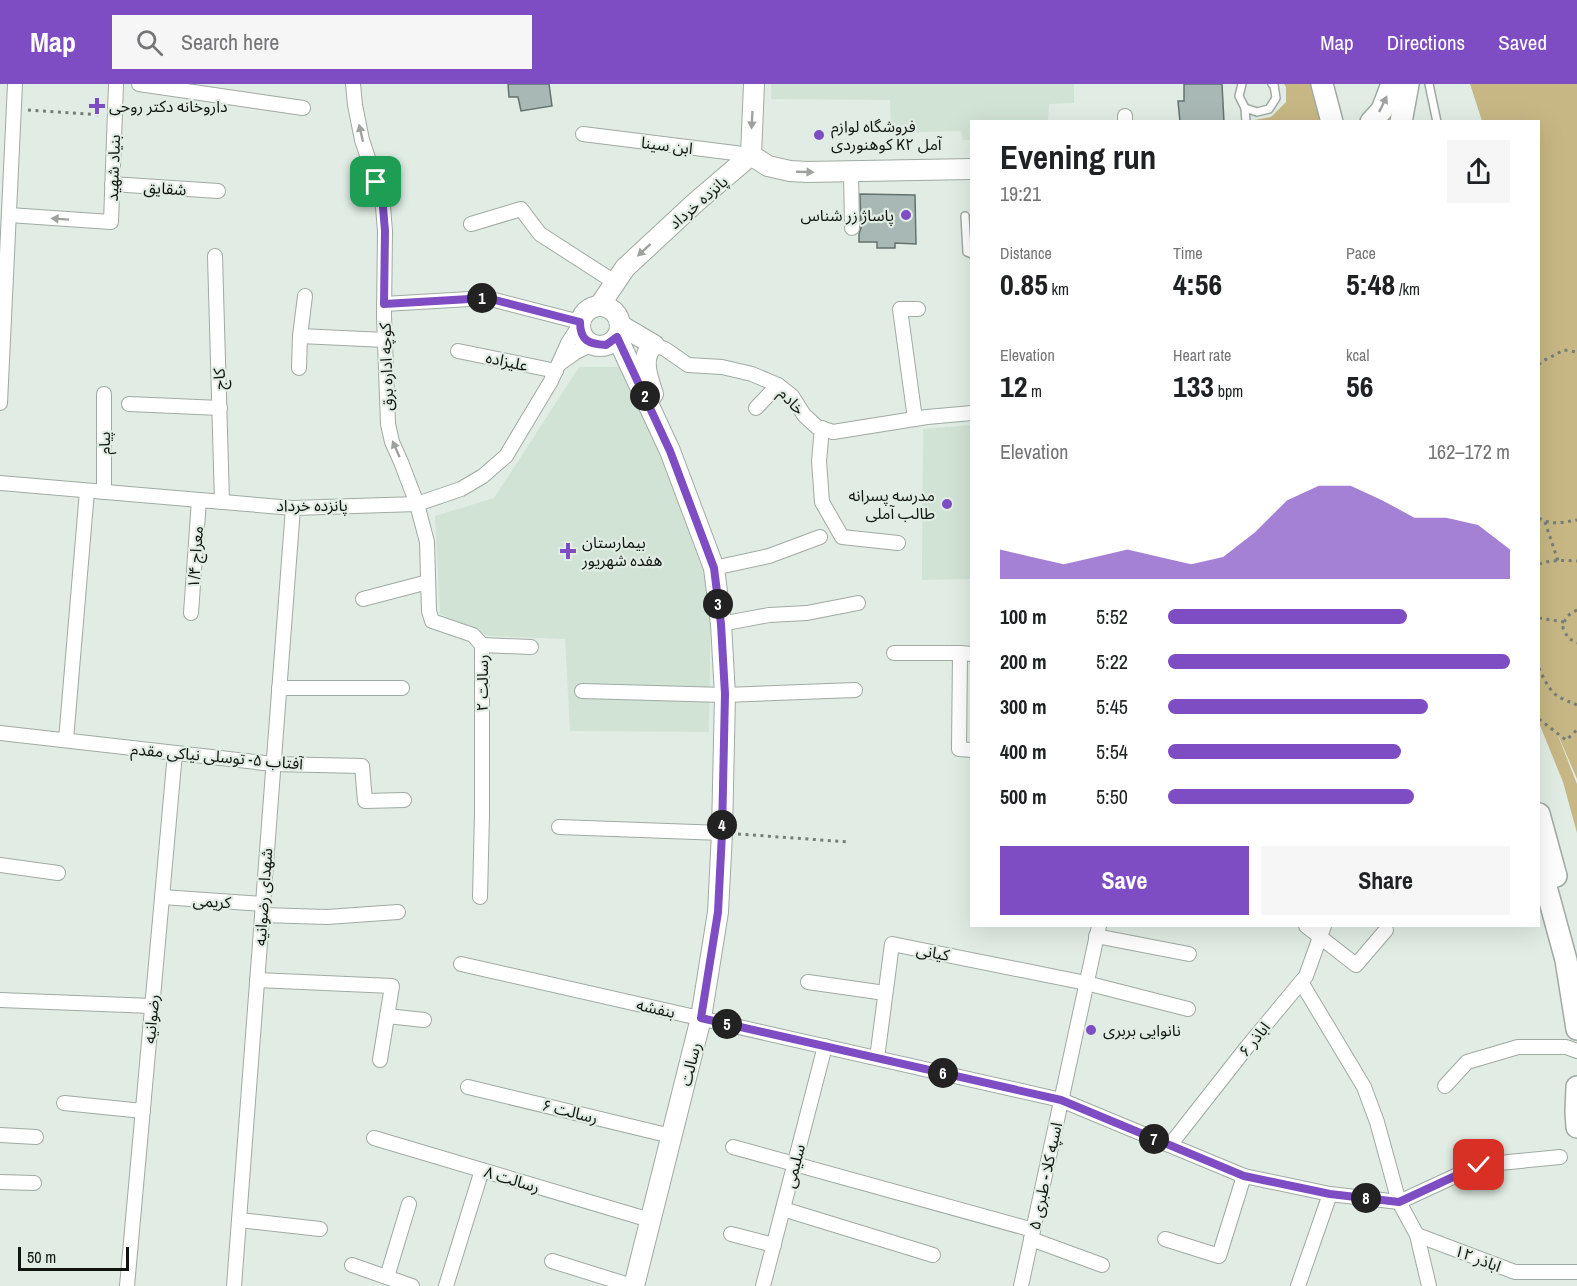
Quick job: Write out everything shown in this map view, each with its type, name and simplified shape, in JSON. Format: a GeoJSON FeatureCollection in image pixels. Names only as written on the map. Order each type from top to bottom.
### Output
{"type":"FeatureCollection","features":[{"type":"Feature","properties":{"kind":"main road"},"geometry":{"type":"LineString","coordinates":[[754,84],[750,155],[768,166],[807,172],[970,169]]}},
{"type":"Feature","properties":{"kind":"main road"},"geometry":{"type":"LineString","coordinates":[[1322,84],[1331,120]]}},
{"type":"Feature","properties":{"kind":"main road"},"geometry":{"type":"LineString","coordinates":[[1373,120],[1382,110],[1392,84]]}},
{"type":"Feature","properties":{"kind":"main road"},"geometry":{"type":"LineString","coordinates":[[1401,120],[1408,84]]}},
{"type":"Feature","properties":{"kind":"main road","name":"پانزده خرداد"},"geometry":{"type":"LineString","coordinates":[[600,305],[626,268],[750,155]]}},
{"type":"Feature","properties":{"kind":"main road"},"geometry":{"type":"LineString","coordinates":[[600,305],[610,308],[617,315],[618,331],[606,345],[592,345],[583,337],[580,324],[587,310],[600,305]]}},
{"type":"Feature","properties":{"kind":"main road","name":"خادم"},"geometry":{"type":"LineString","coordinates":[[618,331],[654,345]]}},
{"type":"Feature","properties":{"kind":"main road","name":"رسالت"},"geometry":{"type":"LineString","coordinates":[[618,331],[670,451],[714,568],[721,624],[725,694],[718,912],[701,1018],[633,1286]]}},
{"type":"Feature","properties":{"kind":"main road","name":"رسالت"},"geometry":{"type":"LineString","coordinates":[[654,345],[648,349],[645,358],[652,392],[667,427],[670,451]]}},
{"type":"Feature","properties":{"kind":"main road"},"geometry":{"type":"LineString","coordinates":[[1540,818],[1571,954],[1577,1029]]}},
{"type":"Feature","properties":{"kind":"main road"},"geometry":{"type":"LineString","coordinates":[[1540,864],[1571,954]]}},
{"type":"Feature","properties":{"kind":"main road"},"geometry":{"type":"LineString","coordinates":[[1577,1087],[1577,1127]]}},
{"type":"Feature","properties":{"kind":"street"},"geometry":{"type":"LineString","coordinates":[[0,403],[2,320],[9,215],[5,192],[7,108],[15,84]]}},
{"type":"Feature","properties":{"kind":"street","name":"بنیاد شهید"},"geometry":{"type":"LineString","coordinates":[[9,215],[111,222],[117,84]]}},
{"type":"Feature","properties":{"kind":"street"},"geometry":{"type":"LineString","coordinates":[[139,84],[303,108]]}},
{"type":"Feature","properties":{"kind":"street","name":"کوچه اداره برق"},"geometry":{"type":"LineString","coordinates":[[353,84],[362,140],[383,207],[388,424],[392,442],[417,504]]}},
{"type":"Feature","properties":{"kind":"street","name":"ابن سینا"},"geometry":{"type":"LineString","coordinates":[[583,134],[750,155]]}},
{"type":"Feature","properties":{"kind":"street"},"geometry":{"type":"LineString","coordinates":[[851,171],[852,228]]}},
{"type":"Feature","properties":{"kind":"street","name":"شقایق"},"geometry":{"type":"LineString","coordinates":[[112,184],[218,191]]}},
{"type":"Feature","properties":{"kind":"street"},"geometry":{"type":"LineString","coordinates":[[471,224],[521,209],[540,234],[616,283]]}},
{"type":"Feature","properties":{"kind":"street","name":"کاج"},"geometry":{"type":"LineString","coordinates":[[215,256],[222,502]]}},
{"type":"Feature","properties":{"kind":"street"},"geometry":{"type":"LineString","coordinates":[[299,368],[305,296]]}},
{"type":"Feature","properties":{"kind":"street"},"geometry":{"type":"LineString","coordinates":[[384,304],[487,298],[580,324]]}},
{"type":"Feature","properties":{"kind":"street"},"geometry":{"type":"LineString","coordinates":[[915,419],[900,309],[918,309]]}},
{"type":"Feature","properties":{"kind":"street","name":"پانزده خرداد"},"geometry":{"type":"LineString","coordinates":[[0,483],[293,508],[417,504],[461,489],[483,476],[506,456],[580,324]]}},
{"type":"Feature","properties":{"kind":"street"},"geometry":{"type":"LineString","coordinates":[[300,336],[385,340]]}},
{"type":"Feature","properties":{"kind":"street","name":"پانزده خرداد"},"geometry":{"type":"LineString","coordinates":[[557,368],[576,352],[592,345]]}},
{"type":"Feature","properties":{"kind":"street","name":"خادم"},"geometry":{"type":"LineString","coordinates":[[654,345],[665,349],[688,365],[722,367],[752,374],[777,385],[792,396],[804,415],[817,427],[822,428]]}},
{"type":"Feature","properties":{"kind":"street","name":"علیزاده"},"geometry":{"type":"LineString","coordinates":[[458,351],[557,368]]}},
{"type":"Feature","properties":{"kind":"street"},"geometry":{"type":"LineString","coordinates":[[756,408],[777,385]]}},
{"type":"Feature","properties":{"kind":"street","name":"پیام"},"geometry":{"type":"LineString","coordinates":[[104,394],[104,492]]}},
{"type":"Feature","properties":{"kind":"street"},"geometry":{"type":"LineString","coordinates":[[129,404],[220,408]]}},
{"type":"Feature","properties":{"kind":"street"},"geometry":{"type":"LineString","coordinates":[[898,543],[842,537],[822,502],[819,461],[822,428],[833,432],[970,413]]}},
{"type":"Feature","properties":{"kind":"street"},"geometry":{"type":"LineString","coordinates":[[66,740],[87,491]]}},
{"type":"Feature","properties":{"kind":"street","name":"معراج ۱/۴"},"geometry":{"type":"LineString","coordinates":[[191,613],[199,500]]}},
{"type":"Feature","properties":{"kind":"street","name":"رسالت ۲"},"geometry":{"type":"LineString","coordinates":[[417,504],[427,542],[429,611],[432,621],[473,635],[482,645],[480,897]]}},
{"type":"Feature","properties":{"kind":"street","name":"شهدای رضوانیه"},"geometry":{"type":"LineString","coordinates":[[234,1286],[293,508]]}},
{"type":"Feature","properties":{"kind":"street"},"geometry":{"type":"LineString","coordinates":[[714,568],[769,556],[820,537]]}},
{"type":"Feature","properties":{"kind":"street"},"geometry":{"type":"LineString","coordinates":[[363,599],[429,582]]}},
{"type":"Feature","properties":{"kind":"street"},"geometry":{"type":"LineString","coordinates":[[721,624],[769,615],[807,613],[858,603]]}},
{"type":"Feature","properties":{"kind":"street"},"geometry":{"type":"LineString","coordinates":[[482,645],[531,647]]}},
{"type":"Feature","properties":{"kind":"street"},"geometry":{"type":"LineString","coordinates":[[894,653],[966,653],[965,749]]}},
{"type":"Feature","properties":{"kind":"street"},"geometry":{"type":"LineString","coordinates":[[279,688],[402,688]]}},
{"type":"Feature","properties":{"kind":"street"},"geometry":{"type":"LineString","coordinates":[[582,691],[725,694],[855,690]]}},
{"type":"Feature","properties":{"kind":"street","name":"آفتاب ۵- توسلی نیاکی مقدم"},"geometry":{"type":"LineString","coordinates":[[0,733],[273,764],[362,766],[365,801],[404,800]]}},
{"type":"Feature","properties":{"kind":"street","name":"رضوانیه"},"geometry":{"type":"LineString","coordinates":[[128,1286],[175,753]]}},
{"type":"Feature","properties":{"kind":"street"},"geometry":{"type":"LineString","coordinates":[[559,827],[722,833]]}},
{"type":"Feature","properties":{"kind":"street"},"geometry":{"type":"LineString","coordinates":[[0,865],[58,873]]}},
{"type":"Feature","properties":{"kind":"street","name":"کریمی"},"geometry":{"type":"LineString","coordinates":[[162,897],[327,917],[398,912]]}},
{"type":"Feature","properties":{"kind":"street"},"geometry":{"type":"LineString","coordinates":[[1322,931],[1356,965],[1386,930]]}},
{"type":"Feature","properties":{"kind":"street"},"geometry":{"type":"LineString","coordinates":[[1097,931],[1190,954]]}},
{"type":"Feature","properties":{"kind":"street","name":"اسپه کلا - طبری ۵"},"geometry":{"type":"LineString","coordinates":[[1021,1286],[1097,931]]}},
{"type":"Feature","properties":{"kind":"street","name":"اباذر ۶"},"geometry":{"type":"LineString","coordinates":[[1170,1145],[1306,976],[1322,931]]}},
{"type":"Feature","properties":{"kind":"street","name":"کیانی"},"geometry":{"type":"LineString","coordinates":[[877,1058],[892,944],[1086,983]]}},
{"type":"Feature","properties":{"kind":"street","name":"بنفشه"},"geometry":{"type":"LineString","coordinates":[[461,964],[1061,1100],[1244,1176],[1330,1194],[1399,1202]]}},
{"type":"Feature","properties":{"kind":"street"},"geometry":{"type":"LineString","coordinates":[[257,980],[392,986],[380,1060]]}},
{"type":"Feature","properties":{"kind":"street"},"geometry":{"type":"LineString","coordinates":[[808,982],[885,993]]}},
{"type":"Feature","properties":{"kind":"street"},"geometry":{"type":"LineString","coordinates":[[1301,982],[1364,1087],[1377,1122],[1399,1202],[1417,1234],[1429,1286]]}},
{"type":"Feature","properties":{"kind":"street"},"geometry":{"type":"LineString","coordinates":[[1086,983],[1188,1009]]}},
{"type":"Feature","properties":{"kind":"street"},"geometry":{"type":"LineString","coordinates":[[0,1000],[152,1006]]}},
{"type":"Feature","properties":{"kind":"street"},"geometry":{"type":"LineString","coordinates":[[387,1017],[424,1020]]}},
{"type":"Feature","properties":{"kind":"street","name":"سلیمی"},"geometry":{"type":"LineString","coordinates":[[763,1286],[825,1047]]}},
{"type":"Feature","properties":{"kind":"street"},"geometry":{"type":"LineString","coordinates":[[1445,1086],[1467,1062],[1518,1047],[1566,1047],[1577,1051]]}},
{"type":"Feature","properties":{"kind":"street","name":"رسالت ۶"},"geometry":{"type":"LineString","coordinates":[[468,1087],[672,1136]]}},
{"type":"Feature","properties":{"kind":"street"},"geometry":{"type":"LineString","coordinates":[[64,1103],[143,1111]]}},
{"type":"Feature","properties":{"kind":"street"},"geometry":{"type":"LineString","coordinates":[[0,1135],[36,1137]]}},
{"type":"Feature","properties":{"kind":"street","name":"رسالت ۸"},"geometry":{"type":"LineString","coordinates":[[374,1138],[650,1220]]}},
{"type":"Feature","properties":{"kind":"street"},"geometry":{"type":"LineString","coordinates":[[733,1147],[1032,1235],[1102,1266]]}},
{"type":"Feature","properties":{"kind":"street"},"geometry":{"type":"LineString","coordinates":[[1399,1202],[1479,1165],[1560,1157]]}},
{"type":"Feature","properties":{"kind":"street"},"geometry":{"type":"LineString","coordinates":[[446,1286],[482,1170]]}},
{"type":"Feature","properties":{"kind":"street"},"geometry":{"type":"LineString","coordinates":[[1166,1239],[1219,1256],[1244,1176]]}},
{"type":"Feature","properties":{"kind":"street"},"geometry":{"type":"LineString","coordinates":[[0,1182],[34,1183]]}},
{"type":"Feature","properties":{"kind":"street"},"geometry":{"type":"LineString","coordinates":[[1298,1286],[1330,1194]]}},
{"type":"Feature","properties":{"kind":"street"},"geometry":{"type":"LineString","coordinates":[[387,1277],[409,1204]]}},
{"type":"Feature","properties":{"kind":"street"},"geometry":{"type":"LineString","coordinates":[[783,1209],[933,1255]]}},
{"type":"Feature","properties":{"kind":"street"},"geometry":{"type":"LineString","coordinates":[[239,1220],[320,1229]]}},
{"type":"Feature","properties":{"kind":"street"},"geometry":{"type":"LineString","coordinates":[[731,1234],[774,1245]]}},
{"type":"Feature","properties":{"kind":"street","name":"اباذر ۱۲"},"geometry":{"type":"LineString","coordinates":[[1417,1234],[1515,1272],[1577,1272]]}},
{"type":"Feature","properties":{"kind":"street"},"geometry":{"type":"LineString","coordinates":[[552,1261],[633,1286]]}},
{"type":"Feature","properties":{"kind":"street"},"geometry":{"type":"LineString","coordinates":[[352,1265],[412,1286]]}},
{"type":"Feature","properties":{"kind":"lane"},"geometry":{"type":"LineString","coordinates":[[1242,84],[1239,96],[1245,108],[1246,120]]}},
{"type":"Feature","properties":{"kind":"lane"},"geometry":{"type":"LineString","coordinates":[[1245,108],[1257,112],[1269,109],[1276,98],[1272,84]]}},
{"type":"Feature","properties":{"kind":"lane"},"geometry":{"type":"LineString","coordinates":[[1429,84],[1437,120]]}},
{"type":"Feature","properties":{"kind":"lane"},"geometry":{"type":"LineString","coordinates":[[964,216],[967,252],[970,253]]}},
{"type":"Feature","properties":{"kind":"path"},"geometry":{"type":"LineString","coordinates":[[7,108],[115,117]]}},
{"type":"Feature","properties":{"kind":"path"},"geometry":{"type":"LineString","coordinates":[[1540,364],[1564,350],[1577,352]]}},
{"type":"Feature","properties":{"kind":"path"},"geometry":{"type":"LineString","coordinates":[[1540,519],[1545,522],[1561,523],[1577,520]]}},
{"type":"Feature","properties":{"kind":"path"},"geometry":{"type":"LineString","coordinates":[[1545,522],[1557,561]]}},
{"type":"Feature","properties":{"kind":"path"},"geometry":{"type":"LineString","coordinates":[[1540,564],[1577,561]]}},
{"type":"Feature","properties":{"kind":"path"},"geometry":{"type":"LineString","coordinates":[[1577,610],[1571,613],[1564,622],[1568,638],[1577,643]]}},
{"type":"Feature","properties":{"kind":"path"},"geometry":{"type":"LineString","coordinates":[[1540,618],[1564,622]]}},
{"type":"Feature","properties":{"kind":"path"},"geometry":{"type":"LineString","coordinates":[[1540,670],[1546,684],[1561,699],[1576,703]]}},
{"type":"Feature","properties":{"kind":"path"},"geometry":{"type":"LineString","coordinates":[[1540,719],[1566,740],[1577,730]]}},
{"type":"Feature","properties":{"kind":"path"},"geometry":{"type":"LineString","coordinates":[[722,833],[849,842]]}},
{"type":"Feature","properties":{"kind":"shaded area"},"geometry":{"type":"Polygon","coordinates":[[[771,84],[1074,84],[1074,103],[1049,104],[1048,120],[970,120],[970,140],[963,140],[961,131],[891,133],[890,100],[771,99],[771,84]]]}},
{"type":"Feature","properties":{"kind":"shaded area"},"geometry":{"type":"Polygon","coordinates":[[[1284,84],[1315,84],[1324,120],[1254,120],[1271,117],[1286,102],[1284,84]]]}},
{"type":"Feature","properties":{"kind":"shaded area"},"geometry":{"type":"Polygon","coordinates":[[[1470,84],[1577,84],[1577,779],[1555,728],[1577,784],[1577,833],[1563,782],[1540,725],[1540,120],[1482,120],[1470,84]]]}},
{"type":"Feature","properties":{"kind":"shaded area","name":"بیمارستان هفده شهریور"},"geometry":{"type":"Polygon","coordinates":[[[579,367],[630,367],[711,584],[709,732],[570,731],[565,639],[489,636],[440,614],[435,516],[494,498],[579,367]]]}},
{"type":"Feature","properties":{"kind":"shaded area","name":"مدرسه پسرانه طالب آملی"},"geometry":{"type":"Polygon","coordinates":[[[970,425],[970,579],[922,580],[923,429],[970,425]]]}},
{"type":"Feature","properties":{"kind":"building"},"geometry":{"type":"Polygon","coordinates":[[[508,84],[549,84],[552,106],[521,111],[518,97],[509,97],[508,84]]]}},
{"type":"Feature","properties":{"kind":"building"},"geometry":{"type":"Polygon","coordinates":[[[1184,84],[1222,84],[1224,120],[1180,120],[1178,101],[1184,101],[1184,84]]]}},
{"type":"Feature","properties":{"kind":"building","name":"پاساژ زر شناس"},"geometry":{"type":"Polygon","coordinates":[[[860,194],[915,195],[916,244],[895,243],[895,248],[877,248],[877,242],[859,242],[860,194]]]}},
{"type":"Feature","properties":{"kind":"place","name":"داروخانه دکتر روحی"},"geometry":{"type":"Point","coordinates":[97,106]}},
{"type":"Feature","properties":{"kind":"place","name":"فروشگاه لوازم کوهنوردی K۲ آمل"},"geometry":{"type":"Point","coordinates":[819,135]}},
{"type":"Feature","properties":{"kind":"place","name":"پاساژ زر شناس"},"geometry":{"type":"Point","coordinates":[906,215]}},
{"type":"Feature","properties":{"kind":"place","name":"مدرسه پسرانه طالب آملی"},"geometry":{"type":"Point","coordinates":[947,504]}},
{"type":"Feature","properties":{"kind":"place","name":"بیمارستان هفده شهریور"},"geometry":{"type":"Point","coordinates":[568,551]}},
{"type":"Feature","properties":{"kind":"place","name":"نانوایی بربری"},"geometry":{"type":"Point","coordinates":[1091,1030]}},
{"type":"Feature","properties":{"kind":"route"},"geometry":{"type":"LineString","coordinates":[[376,182],[383,207],[385,231],[384,304],[487,298],[580,322],[583,337],[592,345],[606,345],[617,337],[670,451],[714,568],[721,624],[725,694],[718,912],[701,1018],[1061,1100],[1244,1176],[1330,1194],[1399,1202],[1479,1165]]}}]}
